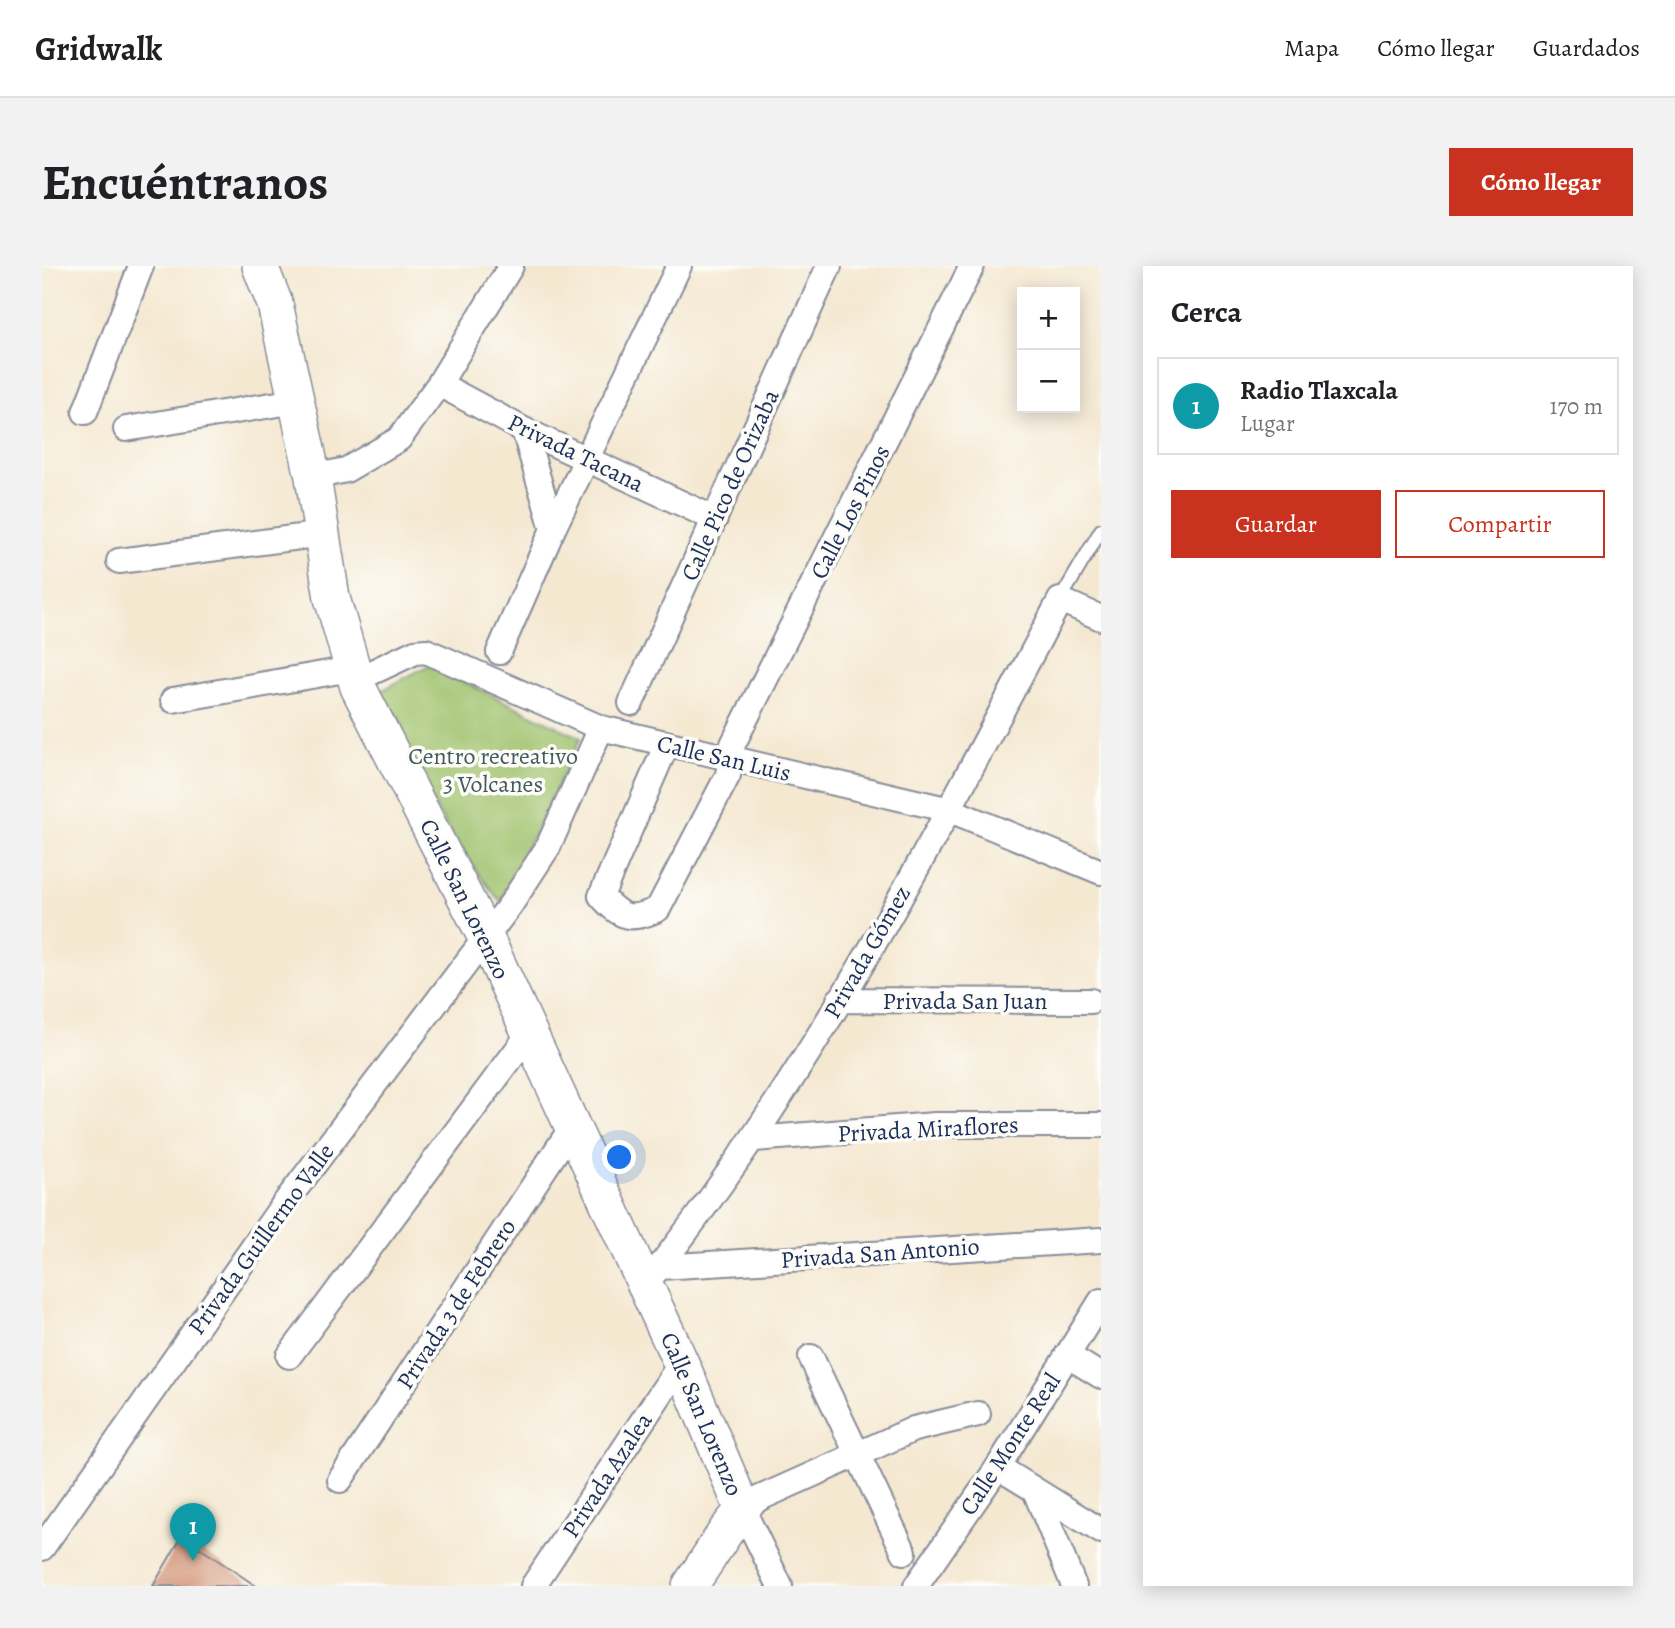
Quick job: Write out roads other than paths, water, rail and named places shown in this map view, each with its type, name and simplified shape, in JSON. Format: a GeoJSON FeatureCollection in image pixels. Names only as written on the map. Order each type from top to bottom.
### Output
{"type":"FeatureCollection","features":[{"type":"Feature","properties":{"kind":"street"},"geometry":{"type":"LineString","coordinates":[[85,412],[141,266]]}},
{"type":"Feature","properties":{"kind":"street","name":"Calle San Lorenzo"},"geometry":{"type":"LineString","coordinates":[[260,266],[275,304],[313,477],[332,598],[368,710],[485,936],[572,1127],[652,1276],[681,1363],[743,1510]]}},
{"type":"Feature","properties":{"kind":"street"},"geometry":{"type":"LineString","coordinates":[[313,477],[346,470],[392,444],[405,432],[439,384],[512,266]]}},
{"type":"Feature","properties":{"kind":"street"},"geometry":{"type":"LineString","coordinates":[[499,652],[553,528],[679,266]]}},
{"type":"Feature","properties":{"kind":"street","name":"Calle Pico de Orizaba"},"geometry":{"type":"LineString","coordinates":[[631,703],[829,266]]}},
{"type":"Feature","properties":{"kind":"street","name":"Calle Los Pinos"},"geometry":{"type":"LineString","coordinates":[[666,746],[601,896],[618,913],[640,917],[658,909],[728,775],[733,744],[972,266]]}},
{"type":"Feature","properties":{"kind":"street","name":"Privada Tacana"},"geometry":{"type":"LineString","coordinates":[[439,384],[524,430],[715,519]]}},
{"type":"Feature","properties":{"kind":"street"},"geometry":{"type":"LineString","coordinates":[[126,429],[296,401]]}},
{"type":"Feature","properties":{"kind":"street"},"geometry":{"type":"LineString","coordinates":[[524,430],[553,528]]}},
{"type":"Feature","properties":{"kind":"street"},"geometry":{"type":"LineString","coordinates":[[119,561],[323,534]]}},
{"type":"Feature","properties":{"kind":"street"},"geometry":{"type":"LineString","coordinates":[[1060,600],[1101,618]]}},
{"type":"Feature","properties":{"kind":"street","name":"Privada Gómez"},"geometry":{"type":"LineString","coordinates":[[652,1276],[754,1139],[839,1000],[950,810],[1060,600]]}},
{"type":"Feature","properties":{"kind":"street","name":"Calle San Luis"},"geometry":{"type":"LineString","coordinates":[[173,700],[340,671],[366,675],[415,652],[426,651],[601,728],[666,746],[950,810],[1101,872]]}},
{"type":"Feature","properties":{"kind":"street","name":"Privada Guillermo Valle"},"geometry":{"type":"LineString","coordinates":[[42,1548],[278,1212],[511,904],[548,846],[601,728]]}},
{"type":"Feature","properties":{"kind":"street","name":"Privada San Juan"},"geometry":{"type":"LineString","coordinates":[[839,1000],[1091,1001]]}},
{"type":"Feature","properties":{"kind":"street"},"geometry":{"type":"LineString","coordinates":[[289,1356],[529,1034]]}},
{"type":"Feature","properties":{"kind":"street","name":"Privada Miraflores"},"geometry":{"type":"LineString","coordinates":[[754,1139],[935,1125],[1101,1125]]}},
{"type":"Feature","properties":{"kind":"street","name":"Privada 3 de Febrero"},"geometry":{"type":"LineString","coordinates":[[340,1480],[572,1127]]}},
{"type":"Feature","properties":{"kind":"street","name":"Privada San Antonio"},"geometry":{"type":"LineString","coordinates":[[652,1276],[1101,1240]]}},
{"type":"Feature","properties":{"kind":"street","name":"Calle Monte Real"},"geometry":{"type":"LineString","coordinates":[[920,1584],[998,1466],[1101,1301]]}},
{"type":"Feature","properties":{"kind":"street"},"geometry":{"type":"LineString","coordinates":[[1067,1354],[1101,1376]]}},
{"type":"Feature","properties":{"kind":"street"},"geometry":{"type":"LineString","coordinates":[[811,1357],[904,1552]]}},
{"type":"Feature","properties":{"kind":"street","name":"Privada Azalea"},"geometry":{"type":"LineString","coordinates":[[533,1586],[681,1363]]}},
{"type":"Feature","properties":{"kind":"street"},"geometry":{"type":"LineString","coordinates":[[690,1586],[726,1531],[743,1510],[760,1498],[914,1429],[978,1413]]}},
{"type":"Feature","properties":{"kind":"street"},"geometry":{"type":"LineString","coordinates":[[998,1466],[1036,1493],[1101,1531]]}},
{"type":"Feature","properties":{"kind":"street"},"geometry":{"type":"LineString","coordinates":[[1036,1493],[1074,1586]]}},
{"type":"Feature","properties":{"kind":"street"},"geometry":{"type":"LineString","coordinates":[[743,1510],[780,1586]]}},
{"type":"Feature","properties":{"kind":"lane","name":"Privada Gómez"},"geometry":{"type":"LineString","coordinates":[[1060,600],[1101,530]]}},
{"type":"Feature","properties":{"kind":"place","name":"Radio Tlaxcala"},"geometry":{"type":"Point","coordinates":[193,1561]}},
{"type":"Feature","properties":{"kind":"park label","name":"Centro recreativo 3 Volcanes"},"geometry":{"type":"Point","coordinates":[493,770]}}]}
